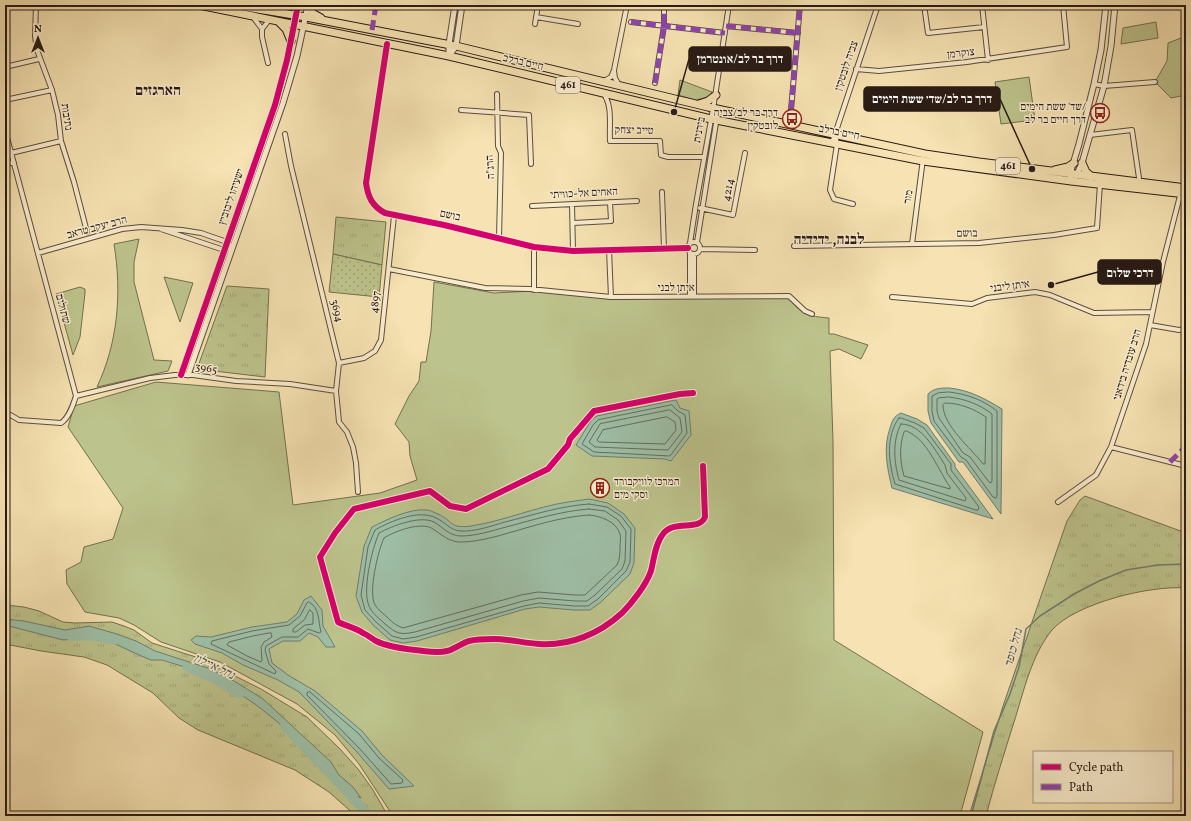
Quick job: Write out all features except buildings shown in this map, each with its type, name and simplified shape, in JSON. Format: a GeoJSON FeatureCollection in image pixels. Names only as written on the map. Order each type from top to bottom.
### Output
{"type":"FeatureCollection","features":[{"type":"Feature","properties":{"kind":"main road","name":"461"},"geometry":{"type":"LineString","coordinates":[[199,5],[304,26]]}},
{"type":"Feature","properties":{"kind":"main road","name":"461"},"geometry":{"type":"LineString","coordinates":[[234,5],[306,17]]}},
{"type":"Feature","properties":{"kind":"main road"},"geometry":{"type":"LineString","coordinates":[[309,5],[314,15],[328,22]]}},
{"type":"Feature","properties":{"kind":"main road","name":"חיים ברלב"},"geometry":{"type":"LineString","coordinates":[[306,17],[452,45],[713,108],[921,153],[1050,172],[1100,184],[1184,191]]}},
{"type":"Feature","properties":{"kind":"main road"},"geometry":{"type":"LineString","coordinates":[[273,20],[284,27],[291,41]]}},
{"type":"Feature","properties":{"kind":"main road","name":"חיים ברלב"},"geometry":{"type":"LineString","coordinates":[[304,26],[449,56],[713,119],[923,161],[1072,177],[1094,177],[1184,191]]}},
{"type":"Feature","properties":{"kind":"main road"},"geometry":{"type":"LineString","coordinates":[[697,104],[708,101],[716,95]]}},
{"type":"Feature","properties":{"kind":"main road"},"geometry":{"type":"LineString","coordinates":[[1050,172],[1068,167],[1074,163]]}},
{"type":"Feature","properties":{"kind":"main road"},"geometry":{"type":"LineString","coordinates":[[1082,163],[1086,172],[1094,177]]}},
{"type":"Feature","properties":{"kind":"street","name":"נתיבות"},"geometry":{"type":"LineString","coordinates":[[36,5],[35,36],[39,59],[52,90],[58,115],[61,141],[74,182],[87,232]]}},
{"type":"Feature","properties":{"kind":"street","name":"ישעיהו ליבוביץ"},"geometry":{"type":"LineString","coordinates":[[180,374],[275,105],[284,75],[298,5]]}},
{"type":"Feature","properties":{"kind":"street","name":"ישעיהו ליבוביץ"},"geometry":{"type":"LineString","coordinates":[[188,375],[283,103],[309,5]]}},
{"type":"Feature","properties":{"kind":"street"},"geometry":{"type":"LineString","coordinates":[[452,45],[455,5]]}},
{"type":"Feature","properties":{"kind":"street"},"geometry":{"type":"LineString","coordinates":[[449,56],[462,5]]}},
{"type":"Feature","properties":{"kind":"street"},"geometry":{"type":"LineString","coordinates":[[535,24],[538,5]]}},
{"type":"Feature","properties":{"kind":"street"},"geometry":{"type":"LineString","coordinates":[[601,81],[609,79],[614,70],[627,5]]}},
{"type":"Feature","properties":{"kind":"street"},"geometry":{"type":"LineString","coordinates":[[655,83],[664,26],[664,5]]}},
{"type":"Feature","properties":{"kind":"street","name":"בירנית"},"geometry":{"type":"LineString","coordinates":[[697,242],[713,119],[713,108],[726,33],[729,5]]}},
{"type":"Feature","properties":{"kind":"street"},"geometry":{"type":"LineString","coordinates":[[791,110],[800,5]]}},
{"type":"Feature","properties":{"kind":"street","name":"צביה לובטקין"},"geometry":{"type":"LineString","coordinates":[[853,204],[834,199],[830,190],[835,134],[878,5]]}},
{"type":"Feature","properties":{"kind":"street"},"geometry":{"type":"LineString","coordinates":[[924,5],[928,33],[984,27]]}},
{"type":"Feature","properties":{"kind":"street"},"geometry":{"type":"LineString","coordinates":[[982,5],[988,60]]}},
{"type":"Feature","properties":{"kind":"street","name":"צוקרמן"},"geometry":{"type":"LineString","coordinates":[[856,69],[879,71],[988,60],[1067,47],[1063,5]]}},
{"type":"Feature","properties":{"kind":"street"},"geometry":{"type":"LineString","coordinates":[[1072,177],[1101,50],[1106,5]]}},
{"type":"Feature","properties":{"kind":"street"},"geometry":{"type":"LineString","coordinates":[[1072,177],[1082,163],[1104,86],[1111,46],[1115,5]]}},
{"type":"Feature","properties":{"kind":"street"},"geometry":{"type":"LineString","coordinates":[[250,15],[262,29],[262,37],[268,63]]}},
{"type":"Feature","properties":{"kind":"street"},"geometry":{"type":"LineString","coordinates":[[536,17],[578,24]]}},
{"type":"Feature","properties":{"kind":"street"},"geometry":{"type":"LineString","coordinates":[[262,29],[273,20]]}},
{"type":"Feature","properties":{"kind":"street"},"geometry":{"type":"LineString","coordinates":[[630,22],[726,33]]}},
{"type":"Feature","properties":{"kind":"street"},"geometry":{"type":"LineString","coordinates":[[726,26],[798,33]]}},
{"type":"Feature","properties":{"kind":"street","name":"בושם"},"geometry":{"type":"LineString","coordinates":[[387,44],[366,183],[368,197],[378,209],[394,216],[444,225],[534,247],[573,251],[688,248]]}},
{"type":"Feature","properties":{"kind":"street"},"geometry":{"type":"LineString","coordinates":[[5,67],[39,59]]}},
{"type":"Feature","properties":{"kind":"street"},"geometry":{"type":"LineString","coordinates":[[614,70],[615,78],[620,86]]}},
{"type":"Feature","properties":{"kind":"street"},"geometry":{"type":"LineString","coordinates":[[1094,84],[1104,86],[1155,82]]}},
{"type":"Feature","properties":{"kind":"street"},"geometry":{"type":"LineString","coordinates":[[5,100],[52,90]]}},
{"type":"Feature","properties":{"kind":"street","name":"טייב יצחק"},"geometry":{"type":"LineString","coordinates":[[603,93],[609,104],[610,141],[660,141],[661,155],[668,157],[704,157]]}},
{"type":"Feature","properties":{"kind":"street","name":"הרנ\"ה"},"geometry":{"type":"LineString","coordinates":[[497,94],[498,146],[501,153],[499,238]]}},
{"type":"Feature","properties":{"kind":"street"},"geometry":{"type":"LineString","coordinates":[[609,104],[616,96]]}},
{"type":"Feature","properties":{"kind":"street"},"geometry":{"type":"LineString","coordinates":[[461,110],[529,115],[531,164]]}},
{"type":"Feature","properties":{"kind":"street","name":"בירנית"},"geometry":{"type":"LineString","coordinates":[[690,243],[704,157],[713,119]]}},
{"type":"Feature","properties":{"kind":"street","name":"שתולים"},"geometry":{"type":"LineString","coordinates":[[5,130],[76,396]]}},
{"type":"Feature","properties":{"kind":"street"},"geometry":{"type":"LineString","coordinates":[[1090,134],[1132,130],[1139,178]]}},
{"type":"Feature","properties":{"kind":"street","name":"3694"},"geometry":{"type":"LineString","coordinates":[[285,134],[291,166],[339,363],[336,390],[339,422],[347,432],[353,447],[356,462],[358,492]]}},
{"type":"Feature","properties":{"kind":"street"},"geometry":{"type":"LineString","coordinates":[[11,153],[61,141]]}},
{"type":"Feature","properties":{"kind":"street","name":"4214"},"geometry":{"type":"LineString","coordinates":[[695,208],[733,215],[745,153]]}},
{"type":"Feature","properties":{"kind":"street","name":"מור"},"geometry":{"type":"LineString","coordinates":[[912,244],[923,161],[923,156],[921,153]]}},
{"type":"Feature","properties":{"kind":"street"},"geometry":{"type":"LineString","coordinates":[[5,163],[14,163]]}},
{"type":"Feature","properties":{"kind":"street","name":"הרב עובדיה בידאני"},"geometry":{"type":"LineString","coordinates":[[1058,502],[1096,475],[1111,447],[1146,344],[1163,262],[1184,191],[1186,177]]}},
{"type":"Feature","properties":{"kind":"street","name":"בושם"},"geometry":{"type":"LineString","coordinates":[[794,246],[979,243],[1054,236],[1097,228],[1100,184]]}},
{"type":"Feature","properties":{"kind":"street"},"geometry":{"type":"LineString","coordinates":[[662,192],[664,249]]}},
{"type":"Feature","properties":{"kind":"street","name":"האחים אל-כוויתי"},"geometry":{"type":"LineString","coordinates":[[532,206],[637,201]]}},
{"type":"Feature","properties":{"kind":"street"},"geometry":{"type":"LineString","coordinates":[[573,222],[611,221],[610,202]]}},
{"type":"Feature","properties":{"kind":"street"},"geometry":{"type":"LineString","coordinates":[[572,204],[573,251]]}},
{"type":"Feature","properties":{"kind":"street","name":"4897"},"geometry":{"type":"LineString","coordinates":[[339,363],[364,358],[375,351],[381,340],[394,216]]}},
{"type":"Feature","properties":{"kind":"street","name":"הרב יעקב טראב"},"geometry":{"type":"LineString","coordinates":[[38,253],[129,228],[145,227],[195,231],[227,242]]}},
{"type":"Feature","properties":{"kind":"street","name":"הרב יעקב טראב"},"geometry":{"type":"LineString","coordinates":[[161,229],[224,250]]}},
{"type":"Feature","properties":{"kind":"street"},"geometry":{"type":"LineString","coordinates":[[224,250],[232,248],[227,242]]}},
{"type":"Feature","properties":{"kind":"street"},"geometry":{"type":"LineString","coordinates":[[692,296],[692,254],[688,248],[690,243],[697,242],[700,249]]}},
{"type":"Feature","properties":{"kind":"street"},"geometry":{"type":"LineString","coordinates":[[534,247],[534,290]]}},
{"type":"Feature","properties":{"kind":"street"},"geometry":{"type":"LineString","coordinates":[[692,254],[699,252],[700,249],[755,250]]}},
{"type":"Feature","properties":{"kind":"street"},"geometry":{"type":"LineString","coordinates":[[609,250],[611,297]]}},
{"type":"Feature","properties":{"kind":"street","name":"איתן לבני"},"geometry":{"type":"LineString","coordinates":[[389,270],[485,288],[534,290],[611,297],[789,296],[805,311],[812,314]]}},
{"type":"Feature","properties":{"kind":"street","name":"איתן ליבני"},"geometry":{"type":"LineString","coordinates":[[892,297],[972,304],[988,298],[1035,292],[1050,295],[1094,313],[1152,312]]}},
{"type":"Feature","properties":{"kind":"street"},"geometry":{"type":"LineString","coordinates":[[1150,325],[1179,330],[1186,329]]}},
{"type":"Feature","properties":{"kind":"street","name":"3965"},"geometry":{"type":"LineString","coordinates":[[76,396],[146,379],[180,374],[236,381],[295,385],[336,390]]}},
{"type":"Feature","properties":{"kind":"street"},"geometry":{"type":"LineString","coordinates":[[5,402],[7,413],[19,420],[61,423],[65,421],[74,404],[76,396]]}},
{"type":"Feature","properties":{"kind":"street"},"geometry":{"type":"LineString","coordinates":[[1111,447],[1186,466]]}},
{"type":"Feature","properties":{"kind":"green space"},"geometry":{"type":"Polygon","coordinates":[[[1156,22],[1158,38],[1121,44],[1123,28],[1156,22]]]}},
{"type":"Feature","properties":{"kind":"green space"},"geometry":{"type":"Polygon","coordinates":[[[1186,36],[1186,95],[1171,98],[1155,82],[1167,61],[1168,43],[1186,36]]]}},
{"type":"Feature","properties":{"kind":"green space"},"geometry":{"type":"Polygon","coordinates":[[[1029,77],[1035,120],[1001,124],[995,82],[1029,77]]]}},
{"type":"Feature","properties":{"kind":"green space"},"geometry":{"type":"Polygon","coordinates":[[[680,80],[712,92],[709,97],[696,100],[678,95],[680,80]]]}},
{"type":"Feature","properties":{"kind":"green space"},"geometry":{"type":"Polygon","coordinates":[[[336,217],[386,222],[382,265],[333,254],[336,217]]]}},
{"type":"Feature","properties":{"kind":"green space"},"geometry":{"type":"Polygon","coordinates":[[[139,239],[134,262],[134,282],[154,360],[172,361],[168,371],[97,387],[110,353],[114,335],[118,299],[118,281],[114,244],[139,239]]]}},
{"type":"Feature","properties":{"kind":"green space"},"geometry":{"type":"Polygon","coordinates":[[[333,254],[382,265],[379,297],[329,292],[333,254]]]}},
{"type":"Feature","properties":{"kind":"green space"},"geometry":{"type":"Polygon","coordinates":[[[164,277],[193,283],[180,322],[164,277]]]}},
{"type":"Feature","properties":{"kind":"green space"},"geometry":{"type":"Polygon","coordinates":[[[434,282],[494,293],[533,291],[610,299],[788,298],[806,314],[829,318],[829,334],[834,334],[868,345],[861,359],[839,349],[830,351],[833,441],[834,640],[983,732],[960,816],[393,816],[359,764],[335,735],[297,704],[220,662],[161,642],[134,625],[119,618],[85,612],[67,584],[66,570],[81,562],[84,547],[113,539],[123,508],[68,427],[74,406],[156,382],[279,392],[293,505],[380,493],[417,480],[410,456],[409,442],[395,424],[409,396],[419,381],[421,362],[426,362],[431,331],[434,282]]]}},
{"type":"Feature","properties":{"kind":"green space"},"geometry":{"type":"Polygon","coordinates":[[[227,286],[269,289],[265,377],[197,369],[227,286]]]}},
{"type":"Feature","properties":{"kind":"green space"},"geometry":{"type":"Polygon","coordinates":[[[80,287],[85,289],[85,293],[80,337],[73,355],[56,294],[80,287]]]}},
{"type":"Feature","properties":{"kind":"green space"},"geometry":{"type":"Polygon","coordinates":[[[1085,496],[1186,533],[1186,588],[1154,590],[1115,598],[1078,612],[1063,620],[1052,630],[1033,662],[999,769],[986,816],[969,816],[1004,703],[1067,521],[1080,500],[1085,496]]]}},
{"type":"Feature","properties":{"kind":"green space"},"geometry":{"type":"Polygon","coordinates":[[[5,605],[24,607],[39,611],[63,622],[112,622],[134,630],[152,643],[199,658],[261,689],[307,717],[339,748],[358,769],[373,790],[388,816],[356,816],[329,792],[295,770],[198,730],[179,718],[153,693],[107,665],[84,657],[5,644],[5,605]]]}},
{"type":"Feature","properties":{"kind":"water"},"geometry":{"type":"Polygon","coordinates":[[[949,388],[976,395],[1002,409],[1001,514],[963,462],[959,462],[931,423],[928,411],[928,394],[935,389],[949,388]]]}},
{"type":"Feature","properties":{"kind":"water"},"geometry":{"type":"Polygon","coordinates":[[[676,400],[680,408],[689,411],[691,435],[671,461],[665,459],[592,456],[576,445],[592,419],[597,416],[676,400]]]}},
{"type":"Feature","properties":{"kind":"water"},"geometry":{"type":"Polygon","coordinates":[[[901,413],[917,419],[927,425],[955,464],[955,467],[993,519],[892,488],[887,465],[886,450],[888,435],[893,421],[895,417],[901,413]]]}},
{"type":"Feature","properties":{"kind":"water"},"geometry":{"type":"Polygon","coordinates":[[[589,499],[608,503],[624,514],[635,528],[634,563],[630,574],[601,602],[590,610],[539,607],[525,609],[417,641],[403,643],[390,640],[373,625],[362,612],[356,596],[364,546],[372,527],[384,521],[413,511],[428,510],[438,514],[452,524],[464,527],[495,521],[556,504],[589,499]]]}},
{"type":"Feature","properties":{"kind":"water"},"geometry":{"type":"Polygon","coordinates":[[[311,596],[322,610],[323,626],[335,647],[326,647],[318,637],[309,633],[300,641],[283,641],[269,649],[272,663],[288,675],[315,691],[362,731],[382,755],[414,786],[389,789],[356,751],[299,692],[278,680],[243,665],[222,653],[195,644],[191,640],[196,636],[211,637],[252,627],[287,622],[297,614],[304,600],[311,596]]]}},
{"type":"Feature","properties":{"kind":"water"},"geometry":{"type":"Polygon","coordinates":[[[5,619],[24,621],[65,630],[89,626],[117,634],[136,641],[155,651],[208,668],[234,681],[263,699],[331,762],[339,775],[353,787],[361,798],[352,795],[326,764],[274,719],[255,704],[211,675],[162,660],[151,660],[94,634],[63,640],[5,625],[5,619]]]}},
{"type":"Feature","properties":{"kind":"waterway","name":"נחל כופר"},"geometry":{"type":"LineString","coordinates":[[971,816],[994,731],[1010,694],[1019,667],[1026,629],[1040,616],[1074,594],[1099,581],[1126,570],[1158,565],[1186,564]]}},
{"type":"Feature","properties":{"kind":"waterway","name":"נחל איילון"},"geometry":{"type":"LineString","coordinates":[[70,636],[91,636],[115,640]]}},
{"type":"Feature","properties":{"kind":"waterway","name":"נחל איילון"},"geometry":{"type":"LineString","coordinates":[[187,667],[216,680],[240,694]]}},
{"type":"Feature","properties":{"kind":"waterway","name":"נחל איילון"},"geometry":{"type":"LineString","coordinates":[[284,726],[370,816]]}},
{"type":"Feature","properties":{"kind":"marked path"},"geometry":{"type":"LineString","coordinates":[[372,30],[376,5]]}},
{"type":"Feature","properties":{"kind":"marked path"},"geometry":{"type":"LineString","coordinates":[[655,83],[664,26],[664,5]]}},
{"type":"Feature","properties":{"kind":"marked path"},"geometry":{"type":"LineString","coordinates":[[791,110],[800,5]]}},
{"type":"Feature","properties":{"kind":"marked path"},"geometry":{"type":"LineString","coordinates":[[631,22],[725,33]]}},
{"type":"Feature","properties":{"kind":"marked path"},"geometry":{"type":"LineString","coordinates":[[726,26],[798,33]]}},
{"type":"Feature","properties":{"kind":"marked path"},"geometry":{"type":"LineString","coordinates":[[1170,462],[1186,446]]}},
{"type":"Feature","properties":{"kind":"cycle path"},"geometry":{"type":"LineString","coordinates":[[181,375],[275,105],[287,60],[298,5]]}},
{"type":"Feature","properties":{"kind":"cycle path"},"geometry":{"type":"LineString","coordinates":[[387,44],[366,183],[371,201],[385,213],[444,225],[534,247],[573,251],[688,248]]}},
{"type":"Feature","properties":{"kind":"cycle path"},"geometry":{"type":"LineString","coordinates":[[693,393],[680,394],[594,411],[570,439],[568,445],[548,469],[466,509],[450,506],[430,491],[354,509],[335,533],[320,557],[338,622],[357,630],[376,641],[393,647],[432,652],[447,651],[466,642],[478,639],[500,639],[551,644],[573,641],[594,633],[622,613],[642,588],[651,571],[656,547],[663,534],[673,527],[697,524],[705,517],[703,466]]}},
{"type":"Feature","properties":{"kind":"place","name":"דרך בר לב/אונטרמן"},"geometry":{"type":"Point","coordinates":[674,112]}},
{"type":"Feature","properties":{"kind":"place","name":"שד' ששת הימים/ דרך חיים בר לב"},"geometry":{"type":"Point","coordinates":[1100,113]}},
{"type":"Feature","properties":{"kind":"place","name":"דרך בר לב/צביה לובטקין"},"geometry":{"type":"Point","coordinates":[792,119]}},
{"type":"Feature","properties":{"kind":"place","name":"דרך בר לב/שד׳ ששת הימים"},"geometry":{"type":"Point","coordinates":[1032,169]}},
{"type":"Feature","properties":{"kind":"place","name":"דרכי שלום"},"geometry":{"type":"Point","coordinates":[1051,285]}},
{"type":"Feature","properties":{"kind":"place","name":"המרכז לוויקבורד וסקי מים"},"geometry":{"type":"Point","coordinates":[600,488]}},
{"type":"Feature","properties":{"kind":"district","name":"הארגזים"},"geometry":{"type":"Point","coordinates":[158,91]}},
{"type":"Feature","properties":{"kind":"district","name":"לבנה, ידידיה"},"geometry":{"type":"Point","coordinates":[829,240]}}]}
